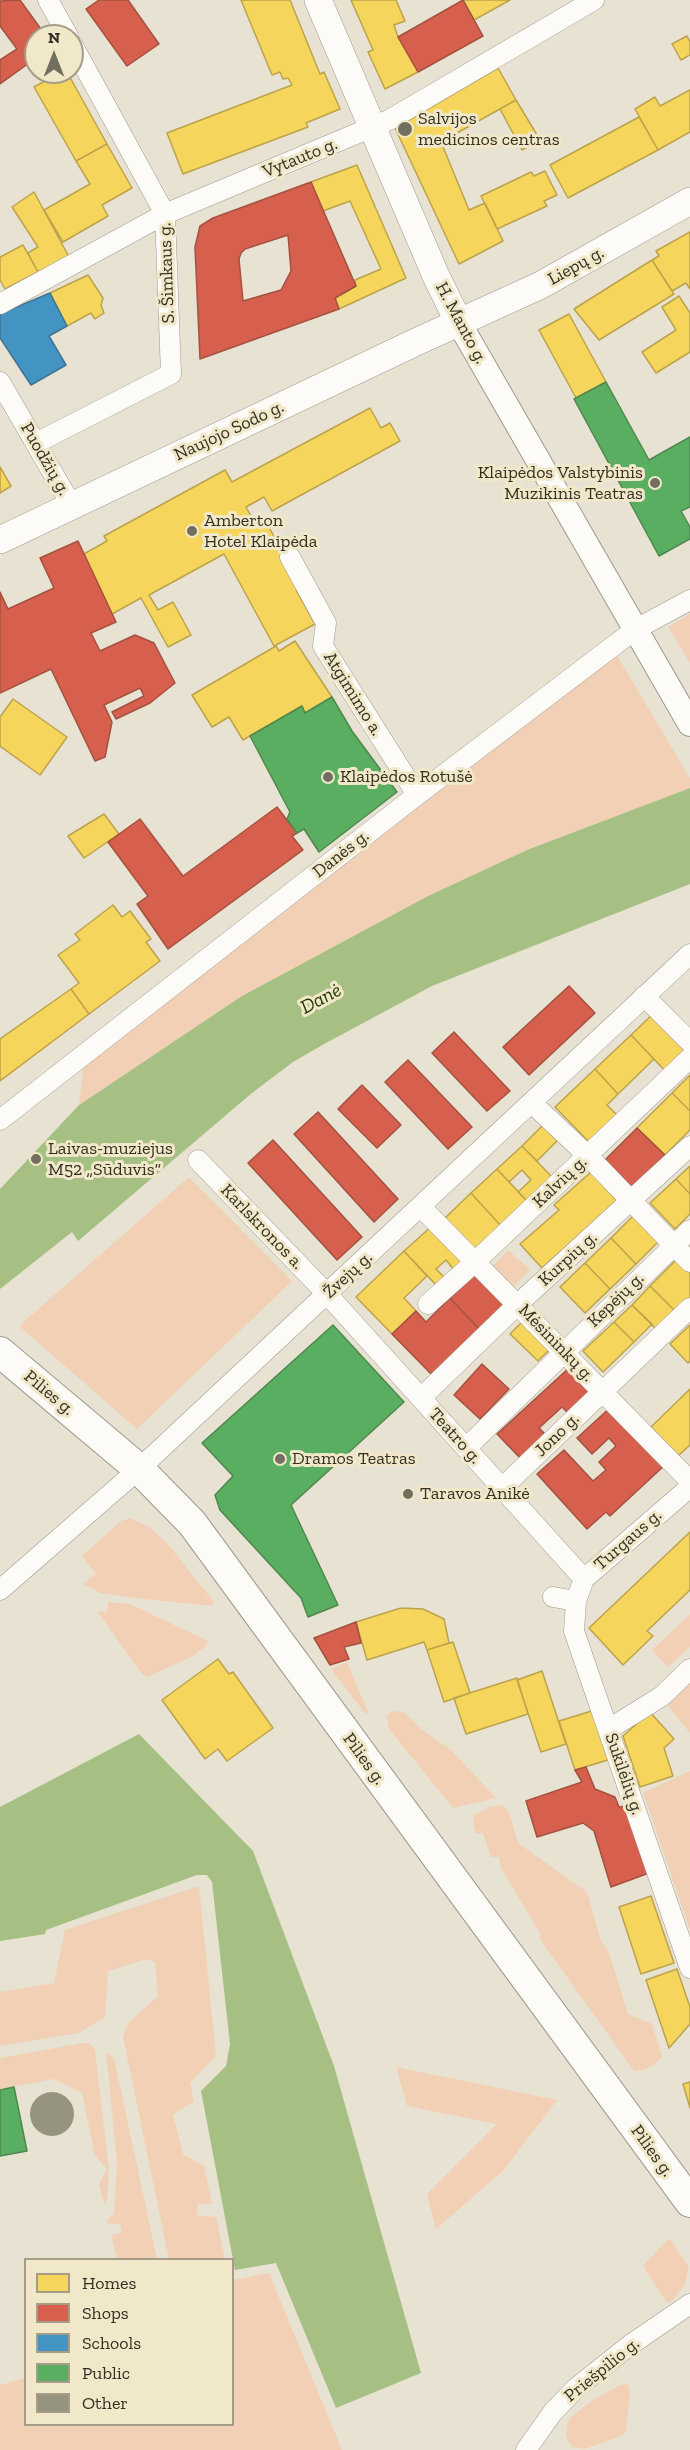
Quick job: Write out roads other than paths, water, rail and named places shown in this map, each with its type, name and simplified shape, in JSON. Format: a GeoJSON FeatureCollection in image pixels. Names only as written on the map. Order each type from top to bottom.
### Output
{"type":"FeatureCollection","features":[{"type":"Feature","properties":{"kind":"main road","name":"H. Manto g."},"geometry":{"type":"LineString","coordinates":[[318,0],[371,128],[459,323]]}},
{"type":"Feature","properties":{"kind":"main road","name":"Liepų g."},"geometry":{"type":"LineString","coordinates":[[459,323],[541,285],[690,201]]}},
{"type":"Feature","properties":{"kind":"main road","name":"Naujojo Sodo g."},"geometry":{"type":"LineString","coordinates":[[0,540],[459,323]]}},
{"type":"Feature","properties":{"kind":"main road","name":"Pilies g."},"geometry":{"type":"LineString","coordinates":[[0,1352],[138,1469],[192,1523],[690,2202]]}},
{"type":"Feature","properties":{"kind":"street"},"geometry":{"type":"LineString","coordinates":[[48,0],[61,24]]}},
{"type":"Feature","properties":{"kind":"street","name":"Vytauto g."},"geometry":{"type":"LineString","coordinates":[[0,304],[165,214],[371,128],[594,0]]}},
{"type":"Feature","properties":{"kind":"street","name":"S. Šimkaus g."},"geometry":{"type":"LineString","coordinates":[[36,443],[171,374],[165,214],[84,66]]}},
{"type":"Feature","properties":{"kind":"street","name":"H. Manto g."},"geometry":{"type":"LineString","coordinates":[[459,323],[690,724]]}},
{"type":"Feature","properties":{"kind":"street","name":"Puodžių g."},"geometry":{"type":"LineString","coordinates":[[0,382],[72,506]]}},
{"type":"Feature","properties":{"kind":"street","name":"Atgimimo a."},"geometry":{"type":"LineString","coordinates":[[290,557],[326,623],[322,645],[417,795]]}},
{"type":"Feature","properties":{"kind":"street","name":"Danės g."},"geometry":{"type":"LineString","coordinates":[[2,1113],[636,629],[690,600]]}},
{"type":"Feature","properties":{"kind":"street","name":"Žvejų g."},"geometry":{"type":"LineString","coordinates":[[0,1590],[138,1469],[690,954]]}},
{"type":"Feature","properties":{"kind":"street"},"geometry":{"type":"LineString","coordinates":[[644,996],[690,1042]]}},
{"type":"Feature","properties":{"kind":"street","name":"Kalvių g."},"geometry":{"type":"LineString","coordinates":[[428,1304],[690,1058]]}},
{"type":"Feature","properties":{"kind":"street"},"geometry":{"type":"LineString","coordinates":[[532,1103],[588,1156],[690,1262]]}},
{"type":"Feature","properties":{"kind":"street","name":"Kurpių g."},"geometry":{"type":"LineString","coordinates":[[421,1398],[518,1304],[690,1146]]}},
{"type":"Feature","properties":{"kind":"street","name":"Karlskronos a."},"geometry":{"type":"LineString","coordinates":[[198,1160],[327,1294]]}},
{"type":"Feature","properties":{"kind":"street","name":"Mėsininkų g."},"geometry":{"type":"LineString","coordinates":[[421,1207],[690,1482]]}},
{"type":"Feature","properties":{"kind":"street","name":"Kepėjų g."},"geometry":{"type":"LineString","coordinates":[[466,1448],[563,1351],[690,1230]]}},
{"type":"Feature","properties":{"kind":"street","name":"Teatro g."},"geometry":{"type":"LineString","coordinates":[[327,1294],[584,1579]]}},
{"type":"Feature","properties":{"kind":"street","name":"Jono g."},"geometry":{"type":"LineString","coordinates":[[502,1488],[690,1308]]}},
{"type":"Feature","properties":{"kind":"street","name":"Turgaus g."},"geometry":{"type":"LineString","coordinates":[[576,1601],[584,1579],[690,1487]]}},
{"type":"Feature","properties":{"kind":"street"},"geometry":{"type":"LineString","coordinates":[[553,1597],[576,1601]]}},
{"type":"Feature","properties":{"kind":"street","name":"Sukilėlių g."},"geometry":{"type":"LineString","coordinates":[[576,1601],[574,1631],[690,1968]]}},
{"type":"Feature","properties":{"kind":"street"},"geometry":{"type":"LineString","coordinates":[[609,1729],[662,1696],[690,1669]]}},
{"type":"Feature","properties":{"kind":"street","name":"Priešpilio g."},"geometry":{"type":"LineString","coordinates":[[526,2450],[553,2412],[576,2388],[630,2345],[690,2304]]}},
{"type":"Feature","properties":{"kind":"water","name":"Danė"},"geometry":{"type":"Polygon","coordinates":[[[690,788],[690,884],[432,986],[293,1062],[252,1093],[78,1241],[72,1232],[0,1289],[0,1189],[79,1105],[242,996],[428,896],[527,850],[690,788]]]}},
{"type":"Feature","properties":{"kind":"water"},"geometry":{"type":"Polygon","coordinates":[[[139,1734],[253,1851],[334,2066],[421,2373],[336,2408],[276,2263],[235,2270],[201,2091],[226,2066],[230,2044],[212,1882],[207,1875],[197,1875],[46,1930],[45,1934],[0,1941],[0,1807],[139,1734]]]}},
{"type":"Feature","properties":{"kind":"place","name":"Salvijos medicinos centras"},"geometry":{"type":"Point","coordinates":[405,129]}},
{"type":"Feature","properties":{"kind":"place","name":"Klaipėdos Valstybinis Muzikinis Teatras"},"geometry":{"type":"Point","coordinates":[655,483]}},
{"type":"Feature","properties":{"kind":"place","name":"Amberton Hotel Klaipėda"},"geometry":{"type":"Point","coordinates":[192,531]}},
{"type":"Feature","properties":{"kind":"place","name":"Klaipėdos Rotušė"},"geometry":{"type":"Point","coordinates":[328,777]}},
{"type":"Feature","properties":{"kind":"place","name":"Laivas-muziejus M52 „Sūduvis“"},"geometry":{"type":"Point","coordinates":[36,1159]}},
{"type":"Feature","properties":{"kind":"place","name":"Dramos Teatras"},"geometry":{"type":"Point","coordinates":[280,1459]}},
{"type":"Feature","properties":{"kind":"place","name":"Taravos Anikė"},"geometry":{"type":"Point","coordinates":[408,1494]}}]}
